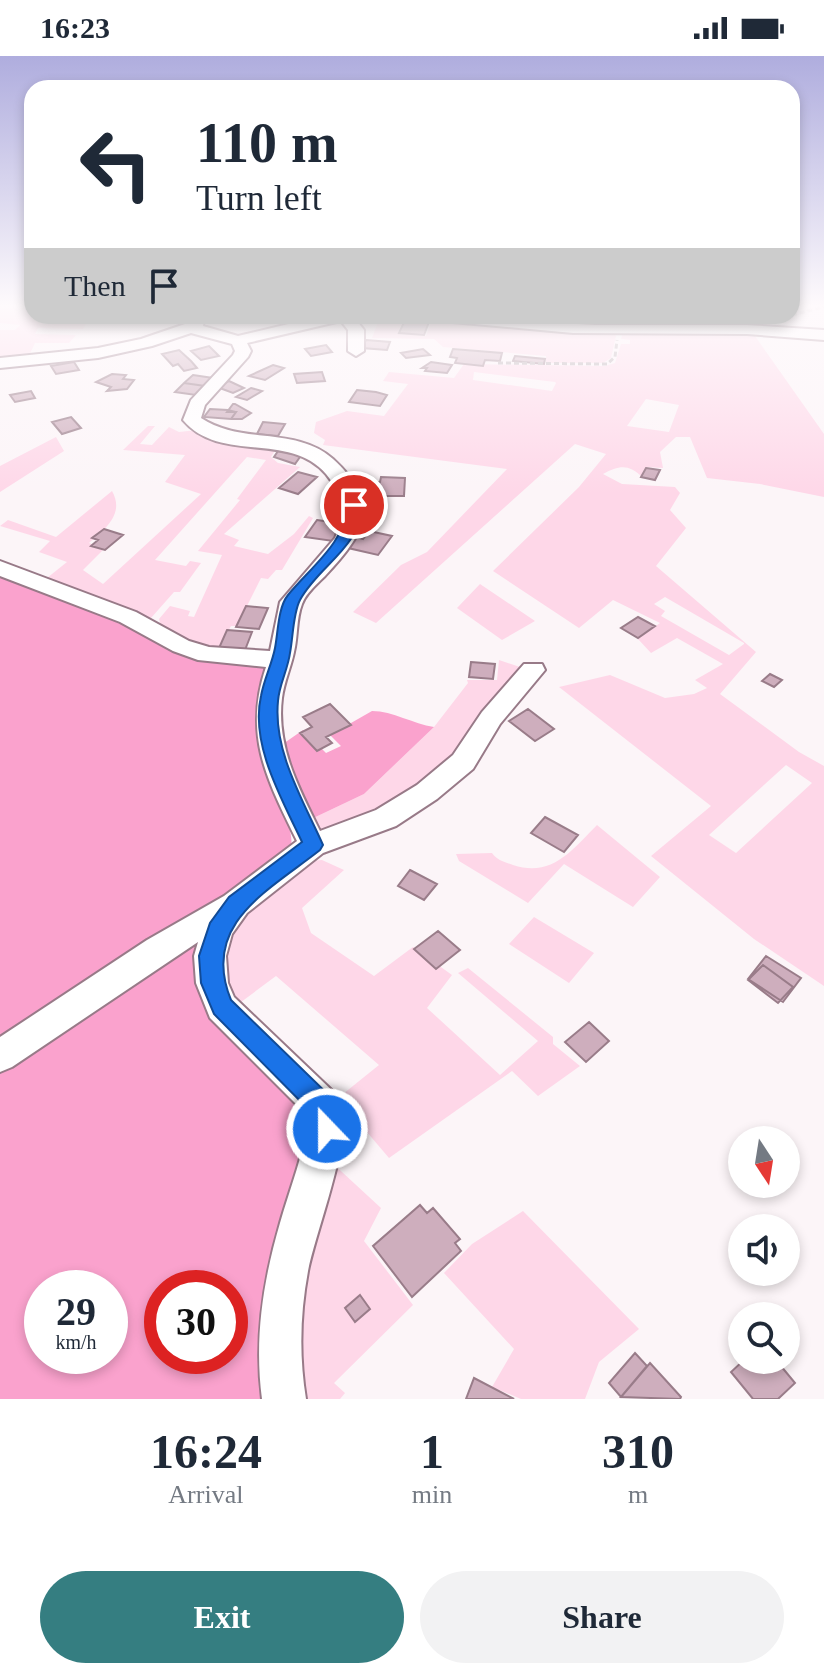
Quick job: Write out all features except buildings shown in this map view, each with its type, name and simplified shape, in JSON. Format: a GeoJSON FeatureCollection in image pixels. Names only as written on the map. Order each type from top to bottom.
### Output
{"type":"FeatureCollection","features":[{"type":"Feature","properties":{"kind":"street"},"geometry":{"type":"LineString","coordinates":[[229,369],[197,404],[192,420],[237,441],[307,448],[327,464],[354,505],[354,520],[347,536],[292,600],[281,660],[269,697],[268,720],[272,746],[287,789],[313,845]]}},
{"type":"Feature","properties":{"kind":"street"},"geometry":{"type":"LineString","coordinates":[[0,568],[128,617],[181,646],[207,655],[281,660]]}},
{"type":"Feature","properties":{"kind":"street"},"geometry":{"type":"LineString","coordinates":[[0,1056],[158,950],[236,904],[313,845],[386,818],[427,792],[463,762],[491,718],[533,670]]}},
{"type":"Feature","properties":{"kind":"street"},"geometry":{"type":"LineString","coordinates":[[236,904],[218,929],[210,956],[212,983],[222,1007],[328,1111],[325,1146],[299,1224],[278,1324],[277,1367],[284,1399]]}},
{"type":"Feature","properties":{"kind":"shaded area"},"geometry":{"type":"Polygon","coordinates":[[[461,369],[778,369],[824,434],[824,497],[760,484],[707,478],[690,437],[676,437],[660,452],[663,468],[646,467],[643,478],[624,467],[603,474],[622,484],[675,487],[680,493],[670,510],[686,528],[656,566],[756,652],[720,694],[799,752],[824,766],[824,986],[754,939],[651,856],[711,806],[559,687],[610,675],[665,698],[694,694],[707,688],[695,680],[723,664],[677,638],[651,653],[638,639],[660,623],[613,600],[579,628],[493,571],[579,487],[606,454],[575,444],[376,623],[353,612],[401,565],[427,552],[507,469],[323,445],[325,440],[314,433],[316,422],[347,411],[384,416],[408,384],[383,381],[389,372],[454,378],[461,369]],[[474,372],[473,380],[552,391],[556,383],[555,382],[474,372]],[[646,399],[627,426],[669,432],[679,405],[646,399]],[[665,597],[654,604],[665,611],[661,616],[729,655],[744,644],[744,643],[665,597]],[[786,765],[709,835],[736,853],[812,783],[786,765]]]}},
{"type":"Feature","properties":{"kind":"shaded area"},"geometry":{"type":"Polygon","coordinates":[[[148,426],[155,426],[140,444],[152,445],[169,427],[179,432],[197,430],[276,449],[271,457],[278,463],[300,467],[224,534],[239,540],[234,546],[268,554],[294,534],[309,516],[313,518],[282,570],[276,570],[268,579],[261,578],[237,626],[231,626],[218,648],[178,637],[161,626],[159,619],[170,606],[190,611],[188,616],[194,617],[222,555],[198,551],[240,500],[237,499],[266,460],[247,457],[155,560],[186,566],[190,561],[201,563],[180,592],[174,592],[151,618],[42,582],[67,562],[39,552],[50,541],[0,526],[8,520],[56,537],[112,491],[115,514],[89,543],[104,549],[83,570],[103,584],[201,494],[165,482],[185,455],[123,450],[148,426]]]}},
{"type":"Feature","properties":{"kind":"shaded area"},"geometry":{"type":"Polygon","coordinates":[[[56,437],[64,451],[0,492],[0,466],[56,437]]]}},
{"type":"Feature","properties":{"kind":"shaded area"},"geometry":{"type":"Polygon","coordinates":[[[0,571],[165,639],[267,662],[273,777],[290,832],[291,847],[288,856],[202,957],[313,1119],[271,1399],[0,1399],[0,571]]]}},
{"type":"Feature","properties":{"kind":"shaded area"},"geometry":{"type":"Polygon","coordinates":[[[480,584],[535,621],[502,640],[457,608],[480,584]]]}},
{"type":"Feature","properties":{"kind":"shaded area"},"geometry":{"type":"Polygon","coordinates":[[[499,660],[520,667],[524,672],[450,763],[405,801],[327,830],[308,826],[305,822],[364,794],[434,727],[468,683],[467,680],[497,680],[499,660]]]}},
{"type":"Feature","properties":{"kind":"shaded area"},"geometry":{"type":"Polygon","coordinates":[[[372,711],[434,727],[364,794],[305,822],[280,746],[303,730],[326,753],[341,746],[330,735],[372,711]]]}},
{"type":"Feature","properties":{"kind":"shaded area"},"geometry":{"type":"Polygon","coordinates":[[[597,825],[660,877],[633,907],[564,864],[528,903],[459,861],[456,854],[492,853],[513,865],[539,868],[570,852],[597,825]]]}},
{"type":"Feature","properties":{"kind":"shaded area"},"geometry":{"type":"Polygon","coordinates":[[[322,860],[344,870],[302,908],[311,933],[374,976],[413,947],[452,975],[427,1008],[500,1075],[538,1041],[458,973],[468,968],[553,1037],[553,1044],[580,1066],[538,1096],[512,1071],[389,1158],[338,1098],[379,1065],[276,976],[233,1008],[217,987],[227,920],[308,861],[322,860]]]}},
{"type":"Feature","properties":{"kind":"shaded area"},"geometry":{"type":"Polygon","coordinates":[[[534,917],[594,953],[569,983],[509,944],[534,917]]]}},
{"type":"Feature","properties":{"kind":"shaded area"},"geometry":{"type":"Polygon","coordinates":[[[329,1160],[381,1208],[364,1241],[413,1305],[334,1383],[345,1393],[340,1399],[292,1399],[287,1321],[329,1160]]]}},
{"type":"Feature","properties":{"kind":"shaded area"},"geometry":{"type":"Polygon","coordinates":[[[523,1211],[639,1329],[599,1362],[585,1399],[521,1399],[492,1387],[514,1349],[444,1273],[472,1244],[523,1211]]]}},
{"type":"Feature","properties":{"kind":"route"},"geometry":{"type":"LineString","coordinates":[[327,1129],[328,1111],[222,1007],[212,983],[210,956],[218,929],[236,904],[313,845],[272,746],[268,720],[269,697],[281,660],[292,600],[347,536],[354,520],[354,505]]}}]}
